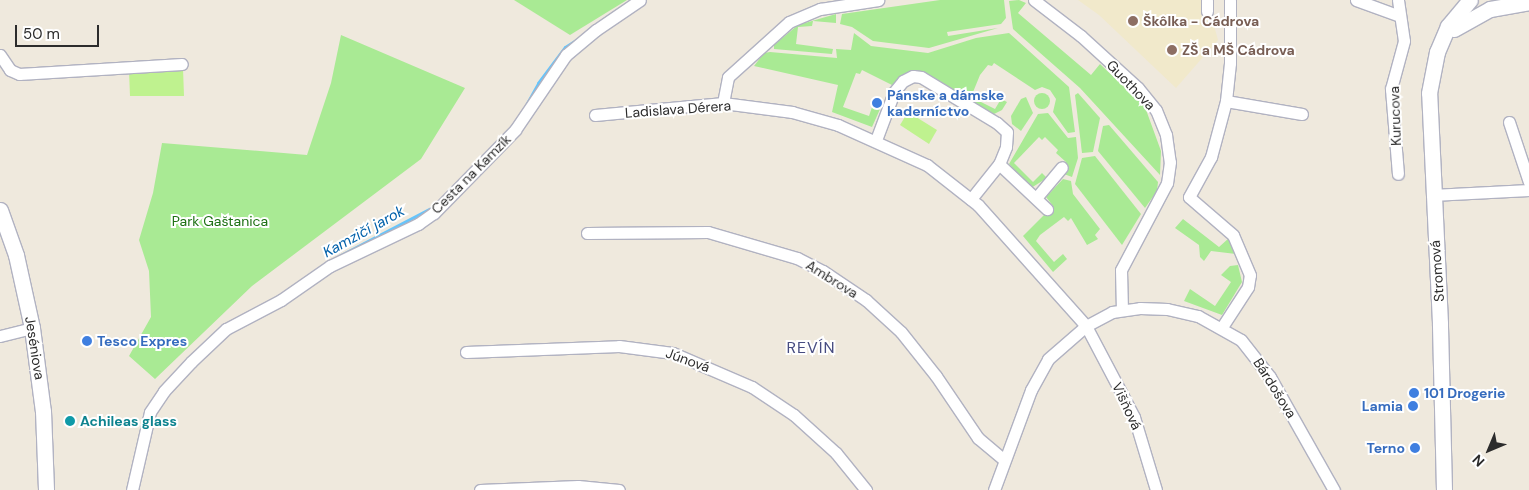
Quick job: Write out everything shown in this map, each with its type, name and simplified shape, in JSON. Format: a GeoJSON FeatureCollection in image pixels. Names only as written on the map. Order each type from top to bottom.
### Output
{"type":"FeatureCollection","features":[{"type":"Feature","properties":{"kind":"street","name":"Cesta na Kamzík"},"geometry":{"type":"LineString","coordinates":[[132,490],[150,412],[164,391],[191,362],[226,329],[281,300],[330,266],[418,224],[434,213],[509,137],[566,55],[596,30],[640,0]]}},
{"type":"Feature","properties":{"kind":"street"},"geometry":{"type":"LineString","coordinates":[[723,103],[728,77],[789,22],[820,9],[878,0]]}},
{"type":"Feature","properties":{"kind":"street","name":"Guothova"},"geometry":{"type":"LineString","coordinates":[[1034,0],[1081,36],[1138,88],[1154,106],[1165,130],[1170,162],[1167,183],[1123,266],[1119,278],[1122,310]]}},
{"type":"Feature","properties":{"kind":"street"},"geometry":{"type":"LineString","coordinates":[[1222,327],[1248,287],[1249,273],[1233,235],[1188,196],[1211,156],[1226,101],[1230,63],[1230,0]]}},
{"type":"Feature","properties":{"kind":"street"},"geometry":{"type":"LineString","coordinates":[[1356,0],[1400,16]]}},
{"type":"Feature","properties":{"kind":"street","name":"Kurucova"},"geometry":{"type":"LineString","coordinates":[[1398,0],[1404,41],[1391,88],[1398,174]]}},
{"type":"Feature","properties":{"kind":"street","name":"Stromová"},"geometry":{"type":"LineString","coordinates":[[1444,490],[1440,323],[1432,195],[1429,93],[1437,52],[1448,26],[1470,0]]}},
{"type":"Feature","properties":{"kind":"street","name":"Stromová"},"geometry":{"type":"LineString","coordinates":[[1437,52],[1465,13],[1485,0]]}},
{"type":"Feature","properties":{"kind":"street"},"geometry":{"type":"LineString","coordinates":[[1454,29],[1490,9],[1529,2]]}},
{"type":"Feature","properties":{"kind":"street"},"geometry":{"type":"LineString","coordinates":[[0,55],[10,70],[19,74],[182,64]]}},
{"type":"Feature","properties":{"kind":"street"},"geometry":{"type":"LineString","coordinates":[[876,140],[897,88],[909,77],[916,76],[1007,132],[1006,147],[999,164],[971,198]]}},
{"type":"Feature","properties":{"kind":"street"},"geometry":{"type":"LineString","coordinates":[[1226,101],[1302,114]]}},
{"type":"Feature","properties":{"kind":"street","name":"Ladislava Dérera"},"geometry":{"type":"LineString","coordinates":[[595,115],[723,103],[792,112],[838,125],[876,140],[927,165],[971,198],[1022,251],[1086,326]]}},
{"type":"Feature","properties":{"kind":"street"},"geometry":{"type":"LineString","coordinates":[[1509,122],[1529,182]]}},
{"type":"Feature","properties":{"kind":"street"},"geometry":{"type":"LineString","coordinates":[[999,164],[1047,209]]}},
{"type":"Feature","properties":{"kind":"street"},"geometry":{"type":"LineString","coordinates":[[1036,198],[1062,167]]}},
{"type":"Feature","properties":{"kind":"street"},"geometry":{"type":"LineString","coordinates":[[1432,195],[1529,190]]}},
{"type":"Feature","properties":{"kind":"street","name":"Jeséniova"},"geometry":{"type":"LineString","coordinates":[[0,210],[16,255],[32,328],[43,411],[46,490]]}},
{"type":"Feature","properties":{"kind":"street","name":"Ambrova"},"geometry":{"type":"LineString","coordinates":[[587,233],[708,232],[789,255],[824,272],[866,300],[901,332],[978,438],[1004,460]]}},
{"type":"Feature","properties":{"kind":"street","name":"Bárdošova"},"geometry":{"type":"LineString","coordinates":[[998,488],[1004,460],[1042,368],[1057,349],[1086,326],[1122,310],[1167,309],[1198,316],[1222,327],[1241,340],[1261,363],[1334,490]]}},
{"type":"Feature","properties":{"kind":"street","name":"Višňová"},"geometry":{"type":"LineString","coordinates":[[1086,326],[1134,417],[1156,490]]}},
{"type":"Feature","properties":{"kind":"street"},"geometry":{"type":"LineString","coordinates":[[0,336],[32,328]]}},
{"type":"Feature","properties":{"kind":"street","name":"Júnová"},"geometry":{"type":"LineString","coordinates":[[466,352],[619,346],[644,347],[673,353],[752,387],[794,415],[836,453],[866,490]]}},
{"type":"Feature","properties":{"kind":"street"},"geometry":{"type":"LineString","coordinates":[[480,490],[578,486],[619,490]]}},
{"type":"Feature","properties":{"kind":"shaded area","name":"ZŠ a MŠ Cádrova"},"geometry":{"type":"Polygon","coordinates":[[[1078,0],[1207,0],[1218,40],[1176,88],[1099,15],[1078,0]]]}},
{"type":"Feature","properties":{"kind":"green space"},"geometry":{"type":"Polygon","coordinates":[[[514,0],[627,0],[570,35],[514,0]]]}},
{"type":"Feature","properties":{"kind":"green space"},"geometry":{"type":"Polygon","coordinates":[[[940,0],[1004,0],[1006,18],[1001,24],[947,32],[948,36],[998,28],[929,48],[873,41],[852,27],[840,24],[842,14],[940,0]]]}},
{"type":"Feature","properties":{"kind":"green space"},"geometry":{"type":"Polygon","coordinates":[[[1019,0],[1026,3],[1018,13],[1091,75],[1100,64],[1145,107],[1161,151],[1160,175],[1080,88],[1013,29],[1009,1],[1019,0]]]}},
{"type":"Feature","properties":{"kind":"green space"},"geometry":{"type":"Polygon","coordinates":[[[836,14],[836,23],[813,21],[812,26],[798,27],[796,44],[833,49],[832,54],[774,49],[774,45],[798,25],[836,14]]]}},
{"type":"Feature","properties":{"kind":"green space"},"geometry":{"type":"Polygon","coordinates":[[[854,33],[871,46],[928,53],[976,38],[1009,33],[1069,87],[1075,132],[1068,133],[1053,112],[1056,99],[1050,90],[1042,87],[1035,90],[994,63],[992,66],[988,65],[980,75],[971,97],[995,109],[1001,99],[1007,102],[1002,110],[992,115],[922,75],[894,86],[862,70],[860,74],[856,73],[843,107],[869,116],[873,104],[881,107],[872,127],[832,112],[838,85],[754,66],[764,53],[770,52],[837,58],[836,49],[851,50],[854,33]]]}},
{"type":"Feature","properties":{"kind":"green space","name":"Park Gaštanica"},"geometry":{"type":"Polygon","coordinates":[[[341,35],[465,88],[421,159],[252,286],[155,379],[129,356],[151,317],[149,271],[139,240],[153,193],[162,143],[307,155],[331,83],[341,35]]]}},
{"type":"Feature","properties":{"kind":"green space"},"geometry":{"type":"Polygon","coordinates":[[[183,68],[184,96],[130,96],[129,71],[183,68]]]}},
{"type":"Feature","properties":{"kind":"green space"},"geometry":{"type":"Polygon","coordinates":[[[1042,93],[1048,95],[1050,101],[1048,107],[1042,109],[1036,107],[1034,101],[1036,95],[1042,93]]]}},
{"type":"Feature","properties":{"kind":"green space"},"geometry":{"type":"Polygon","coordinates":[[[1078,93],[1100,118],[1093,152],[1082,153],[1075,95],[1078,93]]]}},
{"type":"Feature","properties":{"kind":"green space"},"geometry":{"type":"Polygon","coordinates":[[[1026,97],[1033,113],[1021,131],[1012,124],[1011,116],[1021,99],[1026,97]]]}},
{"type":"Feature","properties":{"kind":"green space"},"geometry":{"type":"Polygon","coordinates":[[[908,112],[937,130],[929,144],[900,125],[908,112]]]}},
{"type":"Feature","properties":{"kind":"green space"},"geometry":{"type":"Polygon","coordinates":[[[1048,113],[1068,138],[1076,137],[1078,158],[1072,177],[1064,174],[1066,162],[1056,153],[1058,150],[1045,137],[1042,140],[1039,137],[1014,163],[1033,182],[1042,173],[1047,178],[1031,188],[1009,164],[1038,114],[1048,113]]]}},
{"type":"Feature","properties":{"kind":"green space"},"geometry":{"type":"Polygon","coordinates":[[[1109,125],[1158,182],[1157,191],[1145,208],[1098,151],[1103,126],[1109,125]]]}},
{"type":"Feature","properties":{"kind":"green space"},"geometry":{"type":"Polygon","coordinates":[[[1095,156],[1141,214],[1122,245],[1075,184],[1082,158],[1095,156]]]}},
{"type":"Feature","properties":{"kind":"green space"},"geometry":{"type":"Polygon","coordinates":[[[1063,179],[1071,181],[1073,194],[1100,229],[1095,235],[1098,239],[1087,245],[1071,218],[1068,221],[1064,217],[1040,235],[1036,241],[1054,262],[1063,254],[1067,259],[1053,272],[1023,236],[1053,206],[1046,197],[1063,179]]]}},
{"type":"Feature","properties":{"kind":"green space"},"geometry":{"type":"Polygon","coordinates":[[[1183,219],[1219,247],[1229,238],[1236,254],[1211,251],[1204,261],[1200,257],[1199,245],[1175,228],[1183,219]]]}},
{"type":"Feature","properties":{"kind":"green space"},"geometry":{"type":"Polygon","coordinates":[[[1238,265],[1242,282],[1222,315],[1184,301],[1190,289],[1215,306],[1231,282],[1221,275],[1230,266],[1238,265]]]}},
{"type":"Feature","properties":{"kind":"waterway","name":"Kamzičí jarok"},"geometry":{"type":"LineString","coordinates":[[526,105],[538,83],[565,47],[576,40]]}},
{"type":"Feature","properties":{"kind":"waterway","name":"Kamzičí jarok"},"geometry":{"type":"LineString","coordinates":[[337,257],[433,207]]}},
{"type":"Feature","properties":{"kind":"place","name":"Škôlka - Cádrova"},"geometry":{"type":"Point","coordinates":[1133,21]}},
{"type":"Feature","properties":{"kind":"place","name":"ZŠ a MŠ Cádrova"},"geometry":{"type":"Point","coordinates":[1172,50]}},
{"type":"Feature","properties":{"kind":"place","name":"Pánske a dámske kaderníctvo"},"geometry":{"type":"Point","coordinates":[877,103]}},
{"type":"Feature","properties":{"kind":"place","name":"Tesco Expres"},"geometry":{"type":"Point","coordinates":[87,341]}},
{"type":"Feature","properties":{"kind":"place","name":"101 Drogerie"},"geometry":{"type":"Point","coordinates":[1414,393]}},
{"type":"Feature","properties":{"kind":"place","name":"Lamia"},"geometry":{"type":"Point","coordinates":[1413,406]}},
{"type":"Feature","properties":{"kind":"place","name":"Achileas glass"},"geometry":{"type":"Point","coordinates":[70,421]}},
{"type":"Feature","properties":{"kind":"place","name":"Terno"},"geometry":{"type":"Point","coordinates":[1415,448]}},
{"type":"Feature","properties":{"kind":"district","name":"REVÍN"},"geometry":{"type":"Point","coordinates":[811,348]}}]}
